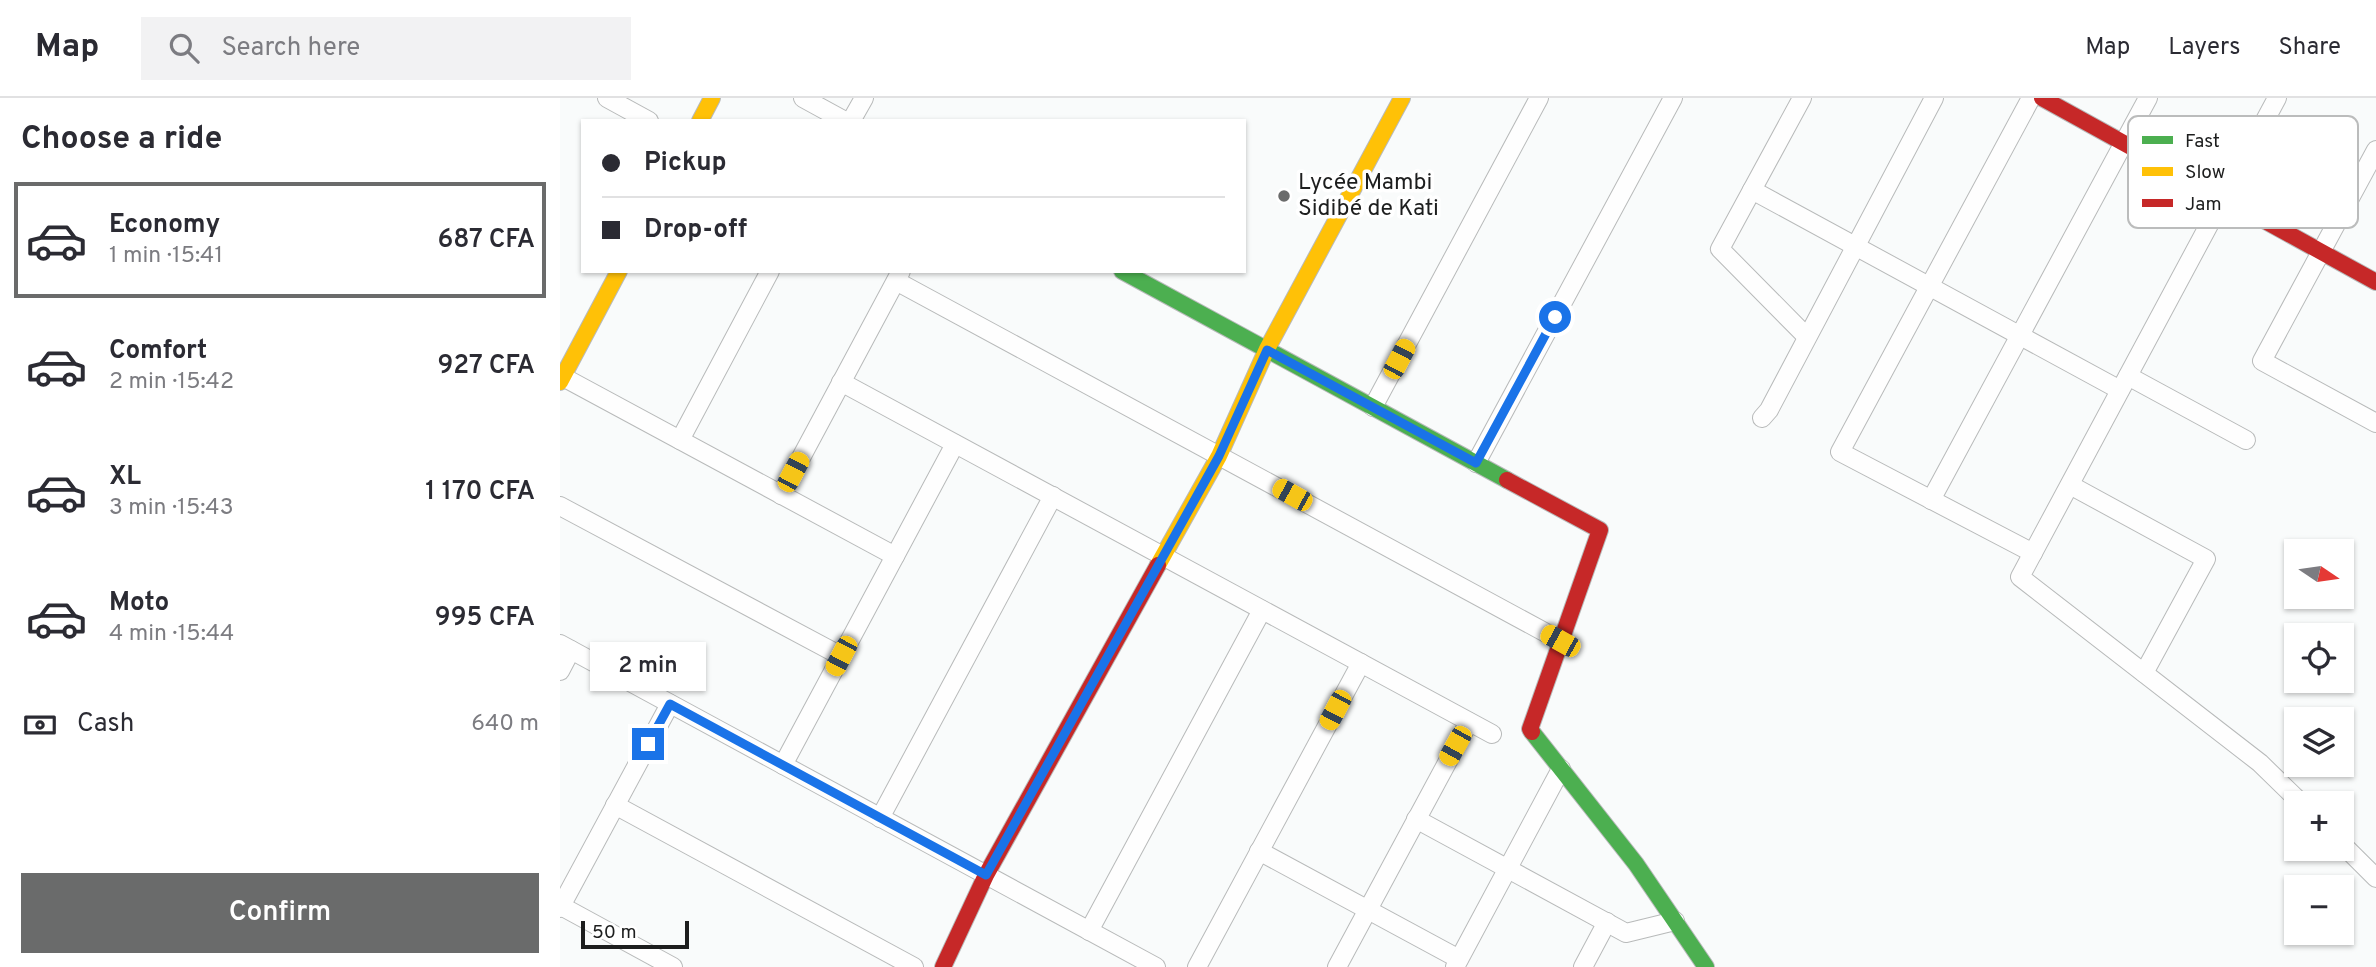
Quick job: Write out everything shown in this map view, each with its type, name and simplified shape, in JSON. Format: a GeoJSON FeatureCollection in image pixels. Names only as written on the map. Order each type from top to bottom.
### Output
{"type":"FeatureCollection","features":[{"type":"Feature","properties":{"kind":"street"},"geometry":{"type":"LineString","coordinates":[[607,98],[645,119]]}},
{"type":"Feature","properties":{"kind":"street"},"geometry":{"type":"LineString","coordinates":[[701,119],[712,98]]}},
{"type":"Feature","properties":{"kind":"street"},"geometry":{"type":"LineString","coordinates":[[803,98],[841,119]]}},
{"type":"Feature","properties":{"kind":"street"},"geometry":{"type":"LineString","coordinates":[[852,119],[863,98]]}},
{"type":"Feature","properties":{"kind":"street"},"geometry":{"type":"LineString","coordinates":[[943,967],[986,875],[1219,456],[1267,350],[1402,98]]}},
{"type":"Feature","properties":{"kind":"street"},"geometry":{"type":"LineString","coordinates":[[1373,407],[1539,98]]}},
{"type":"Feature","properties":{"kind":"street"},"geometry":{"type":"LineString","coordinates":[[1476,463],[1673,98]]}},
{"type":"Feature","properties":{"kind":"street"},"geometry":{"type":"LineString","coordinates":[[1802,98],[1720,249],[1806,336]]}},
{"type":"Feature","properties":{"kind":"street"},"geometry":{"type":"LineString","coordinates":[[1762,418],[1769,410],[1934,98]]}},
{"type":"Feature","properties":{"kind":"street"},"geometry":{"type":"LineString","coordinates":[[2031,98],[1840,452],[2033,553]]}},
{"type":"Feature","properties":{"kind":"street"},"geometry":{"type":"LineString","coordinates":[[2042,98],[2128,146]]}},
{"type":"Feature","properties":{"kind":"street"},"geometry":{"type":"LineString","coordinates":[[2138,116],[2148,98]]}},
{"type":"Feature","properties":{"kind":"street"},"geometry":{"type":"LineString","coordinates":[[2267,116],[2277,98]]}},
{"type":"Feature","properties":{"kind":"street"},"geometry":{"type":"LineString","coordinates":[[1931,500],[2128,134]]}},
{"type":"Feature","properties":{"kind":"street"},"geometry":{"type":"LineString","coordinates":[[2358,183],[2376,150]]}},
{"type":"Feature","properties":{"kind":"street"},"geometry":{"type":"LineString","coordinates":[[1752,190],[2020,335],[2246,440]]}},
{"type":"Feature","properties":{"kind":"street"},"geometry":{"type":"LineString","coordinates":[[2208,228],[2020,577],[2260,763],[2289,791]]}},
{"type":"Feature","properties":{"kind":"street"},"geometry":{"type":"LineString","coordinates":[[2278,228],[2376,282]]}},
{"type":"Feature","properties":{"kind":"street"},"geometry":{"type":"LineString","coordinates":[[2334,228],[2262,361],[2376,423]]}},
{"type":"Feature","properties":{"kind":"street"},"geometry":{"type":"LineString","coordinates":[[618,273],[561,379],[895,556]]}},
{"type":"Feature","properties":{"kind":"street"},"geometry":{"type":"LineString","coordinates":[[680,440],[769,273]]}},
{"type":"Feature","properties":{"kind":"street"},"geometry":{"type":"LineString","coordinates":[[1126,273],[1600,530],[1530,729],[1636,864],[1706,967]]}},
{"type":"Feature","properties":{"kind":"street"},"geometry":{"type":"LineString","coordinates":[[781,495],[898,276],[1219,456],[1560,641]]}},
{"type":"Feature","properties":{"kind":"street"},"geometry":{"type":"LineString","coordinates":[[841,382],[1492,734]]}},
{"type":"Feature","properties":{"kind":"street"},"geometry":{"type":"LineString","coordinates":[[783,765],[955,443]]}},
{"type":"Feature","properties":{"kind":"street"},"geometry":{"type":"LineString","coordinates":[[2070,485],[2206,559],[2144,673]]}},
{"type":"Feature","properties":{"kind":"street"},"geometry":{"type":"LineString","coordinates":[[880,818],[1053,496]]}},
{"type":"Feature","properties":{"kind":"street"},"geometry":{"type":"LineString","coordinates":[[560,506],[841,656]]}},
{"type":"Feature","properties":{"kind":"street"},"geometry":{"type":"LineString","coordinates":[[1089,931],[1262,610]]}},
{"type":"Feature","properties":{"kind":"street"},"geometry":{"type":"LineString","coordinates":[[560,671],[566,647],[1156,967]]}},
{"type":"Feature","properties":{"kind":"street"},"geometry":{"type":"LineString","coordinates":[[1197,967],[1361,663]]}},
{"type":"Feature","properties":{"kind":"street"},"geometry":{"type":"LineString","coordinates":[[670,704],[560,907],[673,967]]}},
{"type":"Feature","properties":{"kind":"street"},"geometry":{"type":"LineString","coordinates":[[1337,967],[1469,722]]}},
{"type":"Feature","properties":{"kind":"street"},"geometry":{"type":"LineString","coordinates":[[1259,851],[1368,909],[1457,963],[1561,769]]}},
{"type":"Feature","properties":{"kind":"street"},"geometry":{"type":"LineString","coordinates":[[615,805],[914,967]]}},
{"type":"Feature","properties":{"kind":"street"},"geometry":{"type":"LineString","coordinates":[[1416,819],[1626,933],[1675,921]]}},
{"type":"Feature","properties":{"kind":"street"},"geometry":{"type":"LineString","coordinates":[[2354,856],[2376,878]]}},
{"type":"Feature","properties":{"kind":"street"},"geometry":{"type":"LineString","coordinates":[[1583,967],[1607,922]]}},
{"type":"Feature","properties":{"kind":"traffic: fast"},"geometry":{"type":"LineString","coordinates":[[1126,273],[1507,480]]}},
{"type":"Feature","properties":{"kind":"traffic: fast"},"geometry":{"type":"LineString","coordinates":[[1532,732],[1636,864],[1706,967]]}},
{"type":"Feature","properties":{"kind":"traffic: slow"},"geometry":{"type":"LineString","coordinates":[[701,119],[712,98]]}},
{"type":"Feature","properties":{"kind":"traffic: slow"},"geometry":{"type":"LineString","coordinates":[[1158,565],[1219,456],[1267,349],[1402,98]]}},
{"type":"Feature","properties":{"kind":"traffic: slow"},"geometry":{"type":"LineString","coordinates":[[560,382],[618,273]]}},
{"type":"Feature","properties":{"kind":"traffic: jam"},"geometry":{"type":"LineString","coordinates":[[2042,98],[2128,145]]}},
{"type":"Feature","properties":{"kind":"traffic: jam"},"geometry":{"type":"LineString","coordinates":[[2278,228],[2376,282]]}},
{"type":"Feature","properties":{"kind":"traffic: jam"},"geometry":{"type":"LineString","coordinates":[[1507,480],[1600,530],[1530,729],[1532,732]]}},
{"type":"Feature","properties":{"kind":"traffic: jam"},"geometry":{"type":"LineString","coordinates":[[943,967],[986,875],[1158,565]]}},
{"type":"Feature","properties":{"kind":"place","name":"Lycée Mambi Sidibé de Kati"},"geometry":{"type":"Point","coordinates":[1284,196]}},
{"type":"Feature","properties":{"kind":"route"},"geometry":{"type":"LineString","coordinates":[[648,744],[670,704],[986,875],[1219,456],[1267,350],[1476,463],[1555,317]]}}]}
